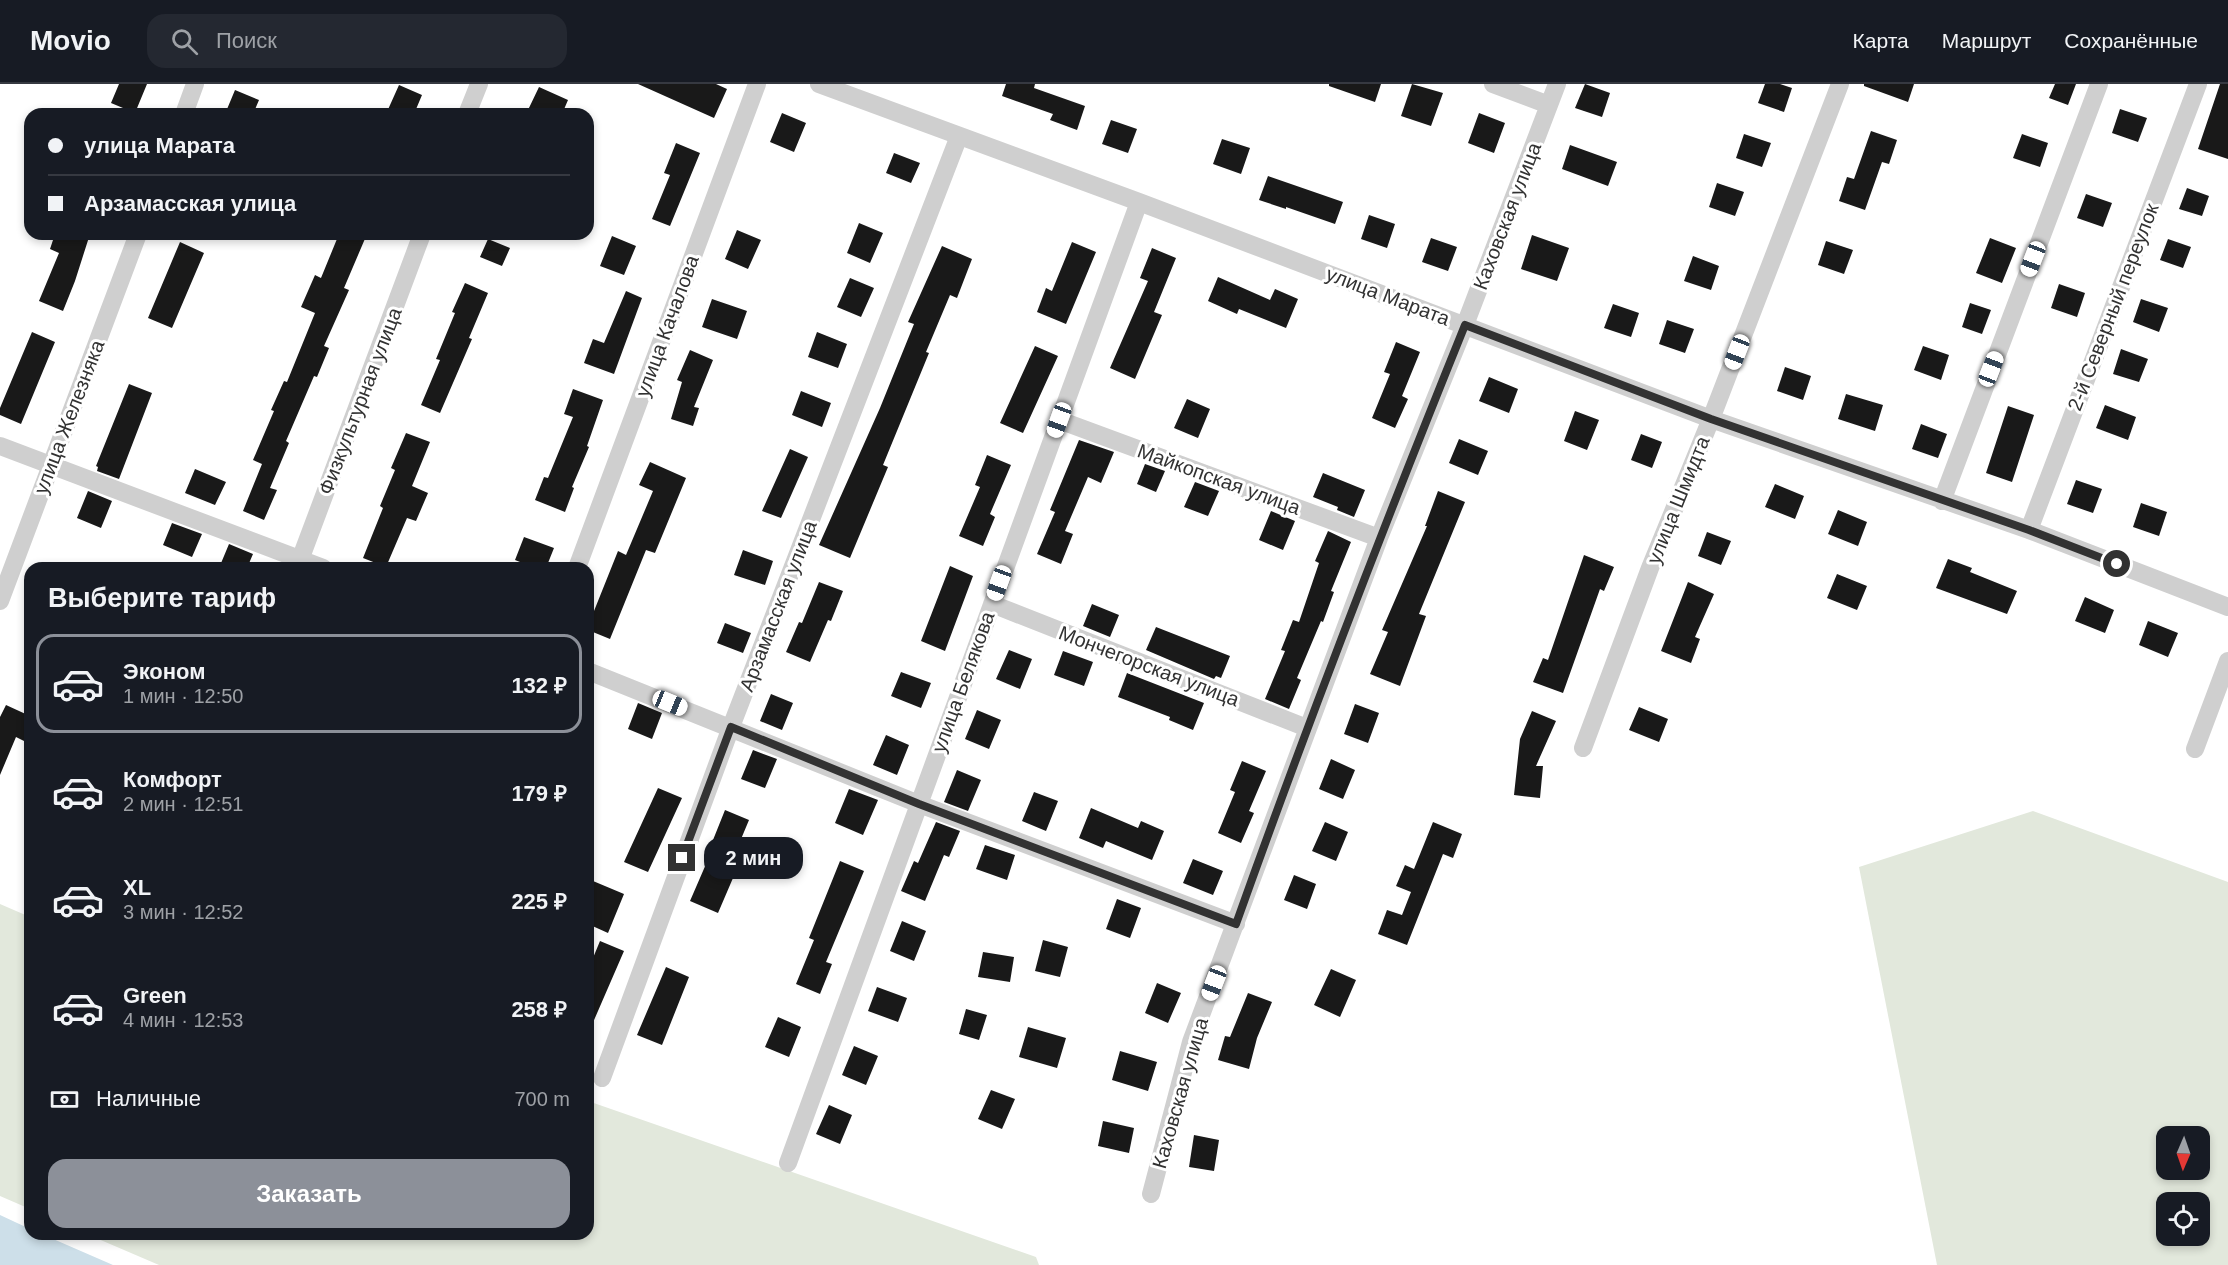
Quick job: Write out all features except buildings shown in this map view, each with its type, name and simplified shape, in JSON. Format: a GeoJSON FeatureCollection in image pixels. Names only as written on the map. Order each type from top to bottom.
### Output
{"type":"FeatureCollection","features":[{"type":"Feature","properties":{"kind":"street"},"geometry":{"type":"LineString","coordinates":[[186,108],[195,84]]}},
{"type":"Feature","properties":{"kind":"street"},"geometry":{"type":"LineString","coordinates":[[469,108],[479,84]]}},
{"type":"Feature","properties":{"kind":"street","name":"улица Качалова"},"geometry":{"type":"LineString","coordinates":[[579,562],[757,84]]}},
{"type":"Feature","properties":{"kind":"street","name":"улица Марата"},"geometry":{"type":"LineString","coordinates":[[819,84],[1139,202],[1711,419],[2029,530],[2228,607]]}},
{"type":"Feature","properties":{"kind":"street"},"geometry":{"type":"LineString","coordinates":[[1493,84],[1549,105]]}},
{"type":"Feature","properties":{"kind":"street","name":"Каховская улица"},"geometry":{"type":"LineString","coordinates":[[1151,1194],[1191,1042],[1379,538],[1465,325],[1557,84]]}},
{"type":"Feature","properties":{"kind":"street","name":"улица Шмидта"},"geometry":{"type":"LineString","coordinates":[[1583,748],[1650,568],[1711,419],[1840,84]]}},
{"type":"Feature","properties":{"kind":"street"},"geometry":{"type":"LineString","coordinates":[[1942,501],[2099,84]]}},
{"type":"Feature","properties":{"kind":"street","name":"2-й Северный переулок"},"geometry":{"type":"LineString","coordinates":[[2029,530],[2198,84]]}},
{"type":"Feature","properties":{"kind":"street","name":"Арзамасская улица"},"geometry":{"type":"LineString","coordinates":[[602,1078],[731,727],[959,136]]}},
{"type":"Feature","properties":{"kind":"street","name":"улица Белякова"},"geometry":{"type":"LineString","coordinates":[[788,1163],[1139,202]]}},
{"type":"Feature","properties":{"kind":"street","name":"улица Железняка"},"geometry":{"type":"LineString","coordinates":[[0,601],[136,240]]}},
{"type":"Feature","properties":{"kind":"street","name":"Физкультурная улица"},"geometry":{"type":"LineString","coordinates":[[300,562],[420,240]]}},
{"type":"Feature","properties":{"kind":"street","name":"Майкопская улица"},"geometry":{"type":"LineString","coordinates":[[1059,420],[1379,538]]}},
{"type":"Feature","properties":{"kind":"street"},"geometry":{"type":"LineString","coordinates":[[0,446],[52,464],[294,562]]}},
{"type":"Feature","properties":{"kind":"street","name":"Мончегорская улица"},"geometry":{"type":"LineString","coordinates":[[992,604],[1307,728]]}},
{"type":"Feature","properties":{"kind":"street"},"geometry":{"type":"LineString","coordinates":[[2195,749],[2228,661]]}},
{"type":"Feature","properties":{"kind":"street"},"geometry":{"type":"LineString","coordinates":[[594,673],[919,804],[1236,924]]}},
{"type":"Feature","properties":{"kind":"shaded area"},"geometry":{"type":"Polygon","coordinates":[[[2033,811],[2228,882],[2228,1265],[1937,1265],[1859,867],[2033,811]]]}},
{"type":"Feature","properties":{"kind":"shaded area"},"geometry":{"type":"Polygon","coordinates":[[[0,904],[24,914],[24,1206],[0,1196],[0,904]]]}},
{"type":"Feature","properties":{"kind":"shaded area"},"geometry":{"type":"Polygon","coordinates":[[[594,1103],[1036,1257],[1039,1265],[159,1265],[101,1240],[594,1240],[594,1103]]]}},
{"type":"Feature","properties":{"kind":"water"},"geometry":{"type":"Polygon","coordinates":[[[0,1215],[24,1226],[24,1240],[56,1240],[113,1265],[0,1265],[0,1215]]]}},
{"type":"Feature","properties":{"kind":"route"},"geometry":{"type":"LineString","coordinates":[[682,858],[731,727],[919,804],[1236,924],[1379,538],[1465,325],[1711,419],[2029,530],[2117,564]]}}]}
